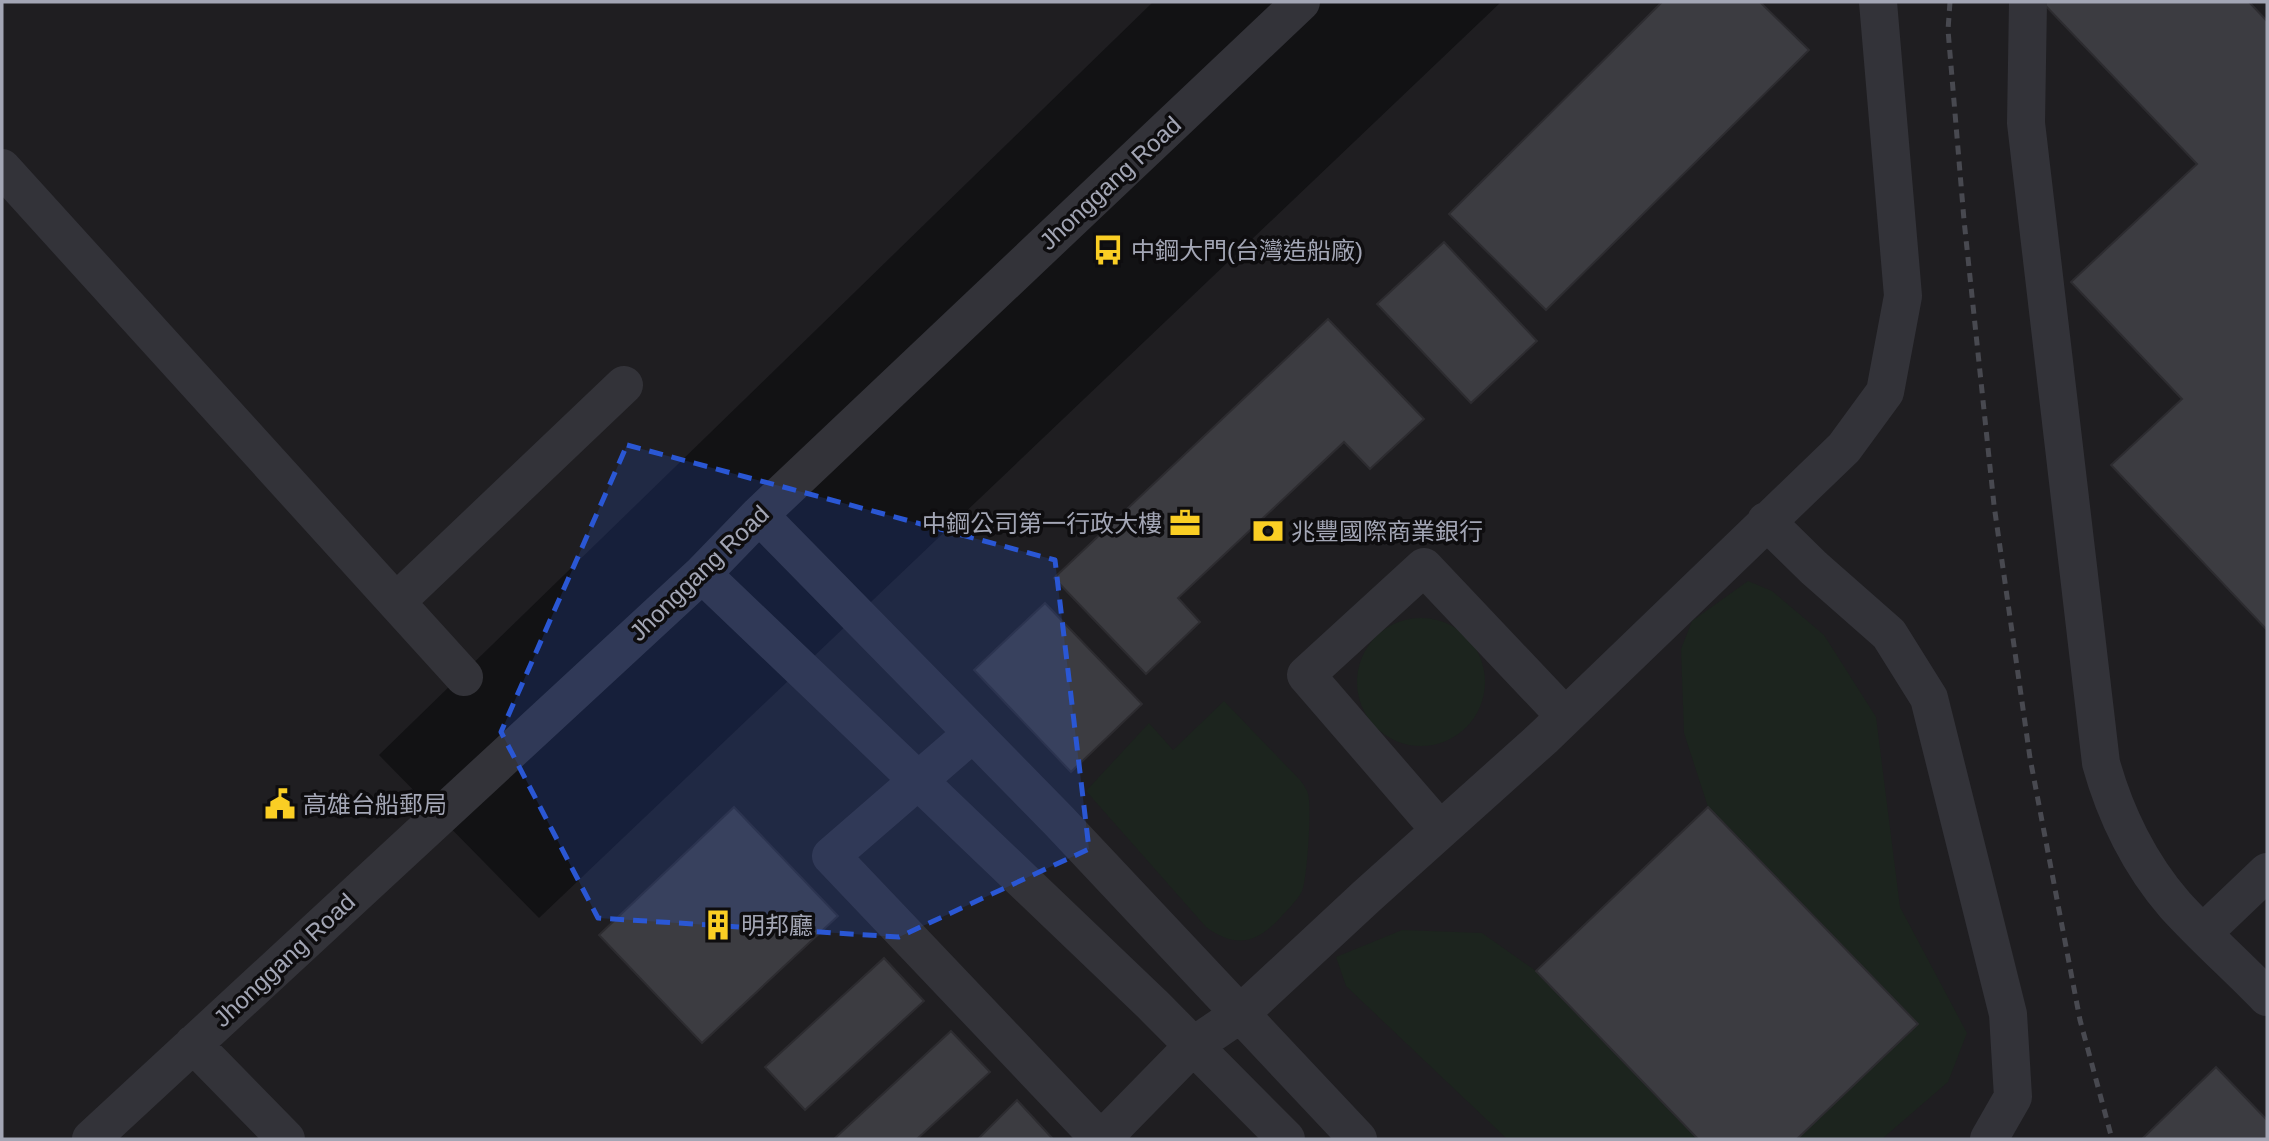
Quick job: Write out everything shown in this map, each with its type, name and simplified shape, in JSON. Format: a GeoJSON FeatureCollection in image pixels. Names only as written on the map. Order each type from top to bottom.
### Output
{"type":"FeatureCollection","features":[{"type":"Feature","properties":{"kind":"street","name":"Jhonggang Road"},"geometry":{"type":"LineString","coordinates":[[107,1134],[193,1044],[702,574],[759,515],[1301,2]]}},
{"type":"Feature","properties":{"kind":"street"},"geometry":{"type":"LineString","coordinates":[[973,733],[831,856],[1101,1139],[1193,1046],[1240,1014],[1565,716],[1844,448],[1885,392],[1903,296],[1878,2]]}},
{"type":"Feature","properties":{"kind":"street"},"geometry":{"type":"LineString","coordinates":[[2028,2],[2025,123],[2101,762],[2115,806],[2143,860],[2174,904],[2267,997]]}},
{"type":"Feature","properties":{"kind":"street"},"geometry":{"type":"LineString","coordinates":[[2,168],[464,677]]}},
{"type":"Feature","properties":{"kind":"street"},"geometry":{"type":"LineString","coordinates":[[396,602],[624,385]]}},
{"type":"Feature","properties":{"kind":"street"},"geometry":{"type":"LineString","coordinates":[[759,515],[973,733],[1358,1139]]}},
{"type":"Feature","properties":{"kind":"street"},"geometry":{"type":"LineString","coordinates":[[1766,521],[1814,568],[1889,634],[1929,698],[2008,1014],[2013,1097],[1989,1139]]}},
{"type":"Feature","properties":{"kind":"street"},"geometry":{"type":"LineString","coordinates":[[1440,830],[1306,675],[1424,566],[1565,716]]}},
{"type":"Feature","properties":{"kind":"street"},"geometry":{"type":"LineString","coordinates":[[702,574],[1193,1046],[1286,1139]]}},
{"type":"Feature","properties":{"kind":"street"},"geometry":{"type":"LineString","coordinates":[[2203,933],[2267,872]]}},
{"type":"Feature","properties":{"kind":"street"},"geometry":{"type":"LineString","coordinates":[[193,1044],[286,1139]]}},
{"type":"Feature","properties":{"kind":"highlighted area"},"geometry":{"type":"Polygon","coordinates":[[[627,445],[1055,560],[1089,849],[899,937],[598,918],[501,732],[627,445]]]}},
{"type":"Feature","properties":{"kind":"shaded area"},"geometry":{"type":"Polygon","coordinates":[[[2,2],[1153,2],[379,755],[539,918],[1501,2],[2267,2],[2267,1139],[2,1139],[2,2]]]}},
{"type":"Feature","properties":{"kind":"shaded area"},"geometry":{"type":"Polygon","coordinates":[[[1748,581],[1772,591],[1824,635],[1876,717],[1900,907],[1967,1033],[1948,1082],[1882,1139],[1797,1139],[1917,1024],[1708,807],[1684,733],[1681,649],[1692,621],[1748,581]]]}},
{"type":"Feature","properties":{"kind":"shaded area"},"geometry":{"type":"Polygon","coordinates":[[[1421,618],[1445,623],[1466,637],[1480,658],[1485,682],[1480,706],[1466,727],[1445,741],[1421,746],[1397,741],[1376,727],[1362,706],[1357,682],[1362,658],[1376,637],[1397,623],[1421,618]]]}},
{"type":"Feature","properties":{"kind":"shaded area"},"geometry":{"type":"Polygon","coordinates":[[[1224,701],[1300,780],[1307,790],[1309,801],[1307,859],[1302,891],[1272,926],[1246,940],[1227,938],[1206,927],[1086,791],[1149,723],[1173,750],[1224,701]]]}},
{"type":"Feature","properties":{"kind":"shaded area"},"geometry":{"type":"Polygon","coordinates":[[[1402,930],[1482,933],[1536,971],[1698,1139],[1507,1139],[1346,986],[1336,957],[1402,930]]]}},
{"type":"Feature","properties":{"kind":"building"},"geometry":{"type":"Polygon","coordinates":[[[1662,2],[1760,2],[1809,50],[1546,310],[1449,214],[1662,2]]]}},
{"type":"Feature","properties":{"kind":"building"},"geometry":{"type":"Polygon","coordinates":[[[2042,2],[2249,2],[2267,21],[2267,630],[2111,465],[2182,399],[2071,282],[2197,164],[2042,2]]]}},
{"type":"Feature","properties":{"kind":"building"},"geometry":{"type":"Polygon","coordinates":[[[1444,242],[1537,341],[1471,403],[1377,304],[1444,242]]]}},
{"type":"Feature","properties":{"kind":"building","name":"中鋼公司第一行政大樓"},"geometry":{"type":"Polygon","coordinates":[[[1328,319],[1424,419],[1370,469],[1344,442],[1178,598],[1200,622],[1146,674],[1054,578],[1328,319]]]}},
{"type":"Feature","properties":{"kind":"building"},"geometry":{"type":"Polygon","coordinates":[[[1045,603],[1142,704],[1071,772],[974,670],[1045,603]]]}},
{"type":"Feature","properties":{"kind":"building","name":"明邦廳"},"geometry":{"type":"Polygon","coordinates":[[[734,807],[838,916],[702,1043],[599,935],[734,807]]]}},
{"type":"Feature","properties":{"kind":"building"},"geometry":{"type":"Polygon","coordinates":[[[1708,807],[1918,1024],[1797,1139],[1698,1139],[1536,971],[1708,807]]]}},
{"type":"Feature","properties":{"kind":"building"},"geometry":{"type":"Polygon","coordinates":[[[884,958],[924,1001],[805,1110],[765,1067],[884,958]]]}},
{"type":"Feature","properties":{"kind":"building"},"geometry":{"type":"Polygon","coordinates":[[[951,1031],[990,1072],[917,1139],[834,1139],[951,1031]]]}},
{"type":"Feature","properties":{"kind":"building"},"geometry":{"type":"Polygon","coordinates":[[[2216,1067],[2267,1120],[2267,1139],[2142,1139],[2216,1067]]]}},
{"type":"Feature","properties":{"kind":"building"},"geometry":{"type":"Polygon","coordinates":[[[1017,1100],[1053,1139],[978,1139],[1017,1100]]]}},
{"type":"Feature","properties":{"kind":"railway"},"geometry":{"type":"LineString","coordinates":[[1950,2],[1948,30],[1964,220],[1994,505],[2030,758],[2080,1020],[2112,1139]]}},
{"type":"Feature","properties":{"kind":"place","name":"中鋼大門(台灣造船廠)"},"geometry":{"type":"Point","coordinates":[1108,250]}},
{"type":"Feature","properties":{"kind":"place","name":"中鋼公司第一行政大樓"},"geometry":{"type":"Point","coordinates":[1185,523]}},
{"type":"Feature","properties":{"kind":"place","name":"兆豐國際商業銀行"},"geometry":{"type":"Point","coordinates":[1268,531]}},
{"type":"Feature","properties":{"kind":"place","name":"高雄台船郵局"},"geometry":{"type":"Point","coordinates":[280,804]}},
{"type":"Feature","properties":{"kind":"place","name":"明邦廳"},"geometry":{"type":"Point","coordinates":[718,925]}}]}
